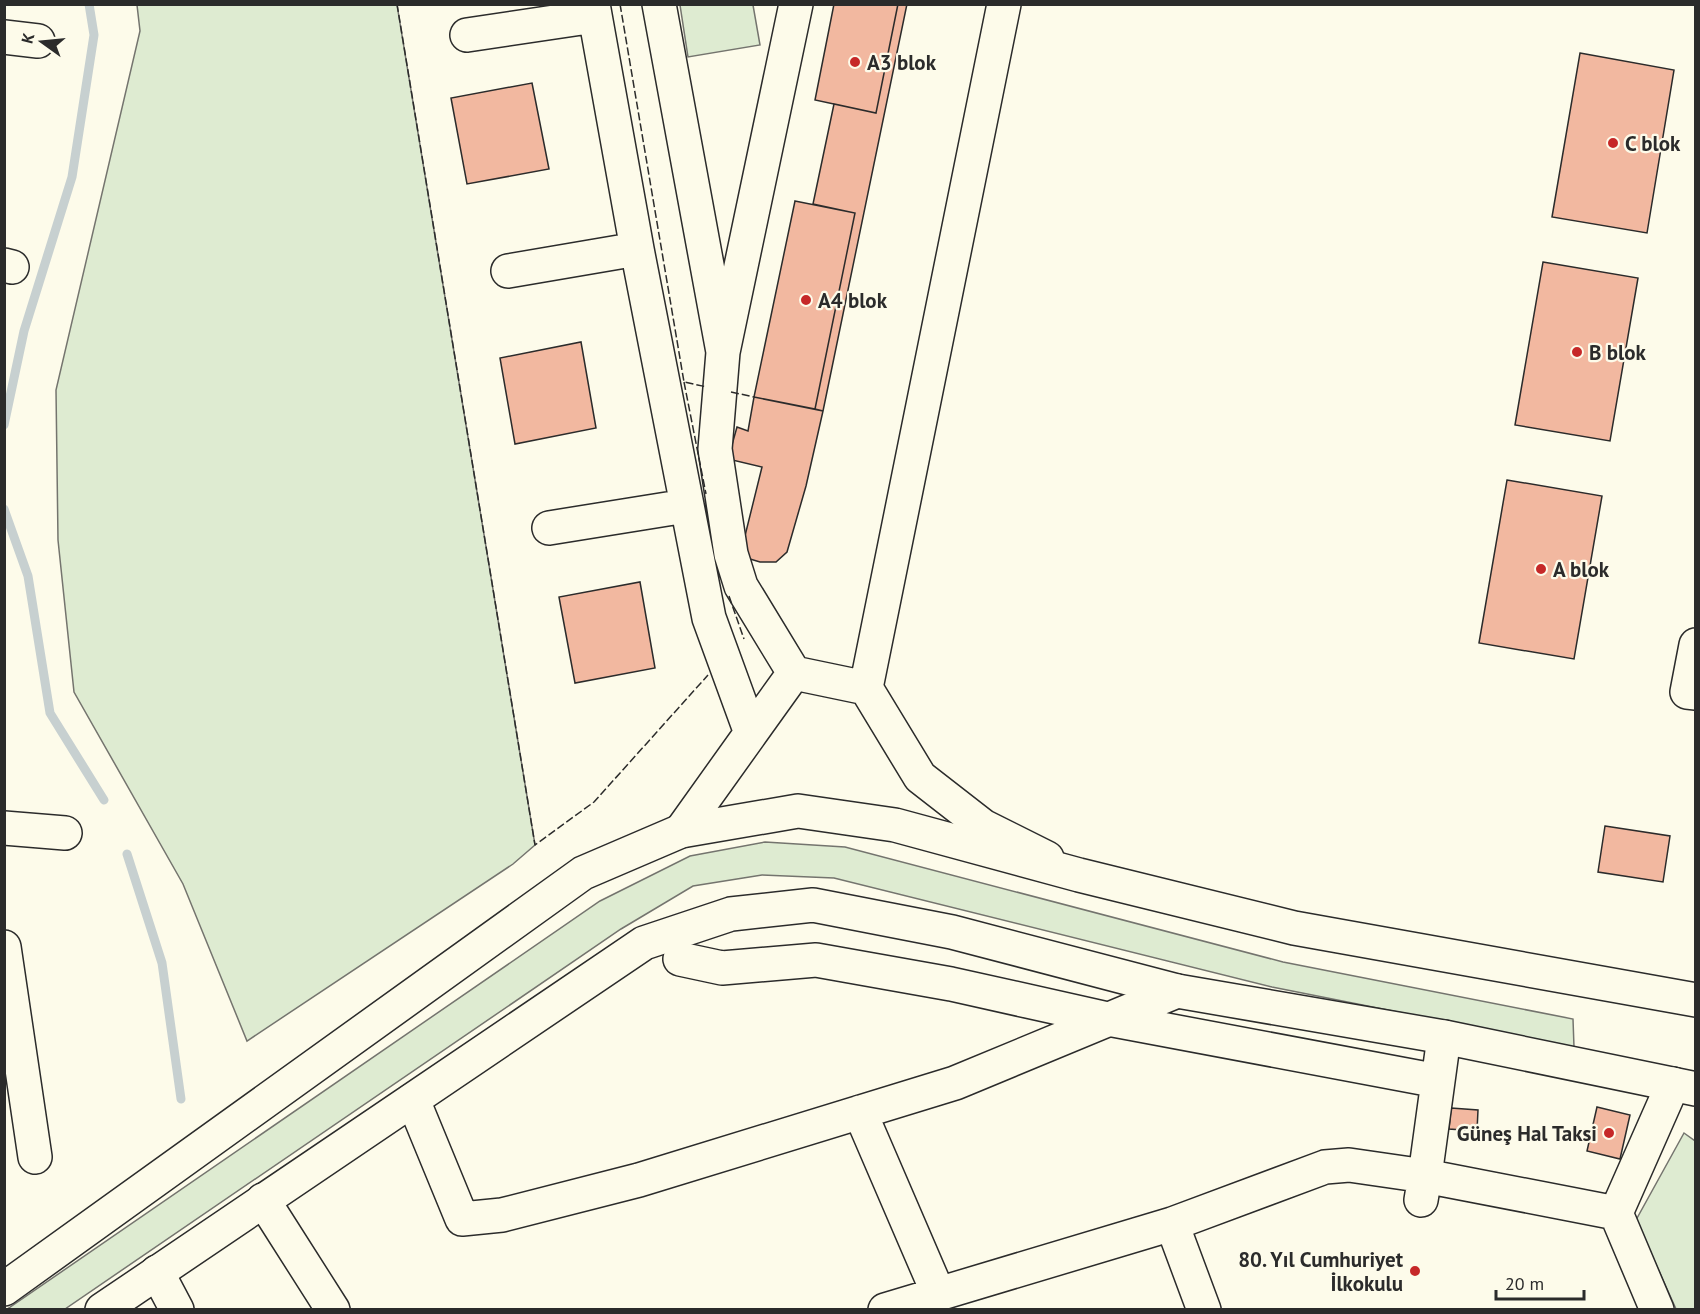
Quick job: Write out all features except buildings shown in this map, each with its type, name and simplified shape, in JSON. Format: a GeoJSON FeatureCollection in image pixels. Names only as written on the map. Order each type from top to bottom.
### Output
{"type":"FeatureCollection","features":[{"type":"Feature","properties":{"kind":"street"},"geometry":{"type":"LineString","coordinates":[[659,4],[723,352]]}},
{"type":"Feature","properties":{"kind":"street"},"geometry":{"type":"LineString","coordinates":[[796,4],[723,352],[715,449],[731,554],[741,586],[794,673],[866,688]]}},
{"type":"Feature","properties":{"kind":"street"},"geometry":{"type":"LineString","coordinates":[[1004,4],[866,688],[920,777],[983,826],[1079,875]]}},
{"type":"Feature","properties":{"kind":"street"},"geometry":{"type":"LineString","coordinates":[[467,35],[594,10],[637,249],[709,618],[751,733]]}},
{"type":"Feature","properties":{"kind":"street"},"geometry":{"type":"LineString","coordinates":[[4,37],[38,41]]}},
{"type":"Feature","properties":{"kind":"street"},"geometry":{"type":"LineString","coordinates":[[507,271],[637,249]]}},
{"type":"Feature","properties":{"kind":"street"},"geometry":{"type":"LineString","coordinates":[[549,528],[686,506]]}},
{"type":"Feature","properties":{"kind":"street"},"geometry":{"type":"LineString","coordinates":[[1695,645],[1687,692],[1695,693]]}},
{"type":"Feature","properties":{"kind":"street"},"geometry":{"type":"LineString","coordinates":[[681,831],[794,673]]}},
{"type":"Feature","properties":{"kind":"street"},"geometry":{"type":"LineString","coordinates":[[4,1289],[583,873],[681,831],[798,811],[895,825],[1079,875],[1294,928],[1695,1000]]}},
{"type":"Feature","properties":{"kind":"street"},"geometry":{"type":"LineString","coordinates":[[4,828],[65,833]]}},
{"type":"Feature","properties":{"kind":"street"},"geometry":{"type":"LineString","coordinates":[[102,1310],[644,943],[731,914],[813,905],[952,932],[1177,991],[1444,1037],[1688,1090],[1616,1212]]}},
{"type":"Feature","properties":{"kind":"street"},"geometry":{"type":"LineString","coordinates":[[4,947],[35,1157]]}},
{"type":"Feature","properties":{"kind":"street"},"geometry":{"type":"LineString","coordinates":[[680,959],[722,969],[816,960],[951,984],[1108,1019],[1438,1081]]}},
{"type":"Feature","properties":{"kind":"street"},"geometry":{"type":"LineString","coordinates":[[413,1100],[462,1219],[502,1215],[639,1180],[955,1083],[1177,991]]}},
{"type":"Feature","properties":{"kind":"street"},"geometry":{"type":"LineString","coordinates":[[1423,1188],[1444,1037]]}},
{"type":"Feature","properties":{"kind":"street"},"geometry":{"type":"LineString","coordinates":[[860,1112],[938,1293]]}},
{"type":"Feature","properties":{"kind":"street"},"geometry":{"type":"LineString","coordinates":[[885,1310],[1172,1224],[1325,1167],[1349,1165],[1423,1188],[1616,1212]]}},
{"type":"Feature","properties":{"kind":"street"},"geometry":{"type":"LineString","coordinates":[[263,1200],[333,1310]]}},
{"type":"Feature","properties":{"kind":"street"},"geometry":{"type":"LineString","coordinates":[[1616,1212],[1657,1310]]}},
{"type":"Feature","properties":{"kind":"street"},"geometry":{"type":"LineString","coordinates":[[1172,1224],[1204,1310]]}},
{"type":"Feature","properties":{"kind":"street"},"geometry":{"type":"LineString","coordinates":[[157,1272],[177,1310]]}},
{"type":"Feature","properties":{"kind":"green space"},"geometry":{"type":"Polygon","coordinates":[[[137,5],[397,5],[535,845],[513,864],[247,1041],[183,884],[74,692],[58,540],[56,390],[140,31],[137,5]]]}},
{"type":"Feature","properties":{"kind":"green space"},"geometry":{"type":"Polygon","coordinates":[[[680,5],[753,5],[760,45],[688,57],[680,5]]]}},
{"type":"Feature","properties":{"kind":"green space"},"geometry":{"type":"Polygon","coordinates":[[[765,842],[845,847],[1283,962],[1573,1019],[1574,1047],[1272,987],[834,878],[762,875],[693,886],[621,929],[65,1309],[6,1310],[600,901],[690,856],[765,842]]]}},
{"type":"Feature","properties":{"kind":"green space"},"geometry":{"type":"Polygon","coordinates":[[[1684,1133],[1695,1141],[1695,1309],[1676,1309],[1636,1220],[1684,1133]]]}},
{"type":"Feature","properties":{"kind":"waterway"},"geometry":{"type":"LineString","coordinates":[[4,425],[24,331],[72,177],[94,35],[89,4]]}},
{"type":"Feature","properties":{"kind":"waterway"},"geometry":{"type":"LineString","coordinates":[[4,509],[28,576],[50,713],[104,800]]}},
{"type":"Feature","properties":{"kind":"waterway"},"geometry":{"type":"LineString","coordinates":[[127,854],[162,963],[181,1099]]}},
{"type":"Feature","properties":{"kind":"fence"},"geometry":{"type":"LineString","coordinates":[[397,4],[535,845],[594,802],[708,675]]}},
{"type":"Feature","properties":{"kind":"fence"},"geometry":{"type":"LineString","coordinates":[[620,4],[684,382],[707,387]]}},
{"type":"Feature","properties":{"kind":"fence"},"geometry":{"type":"LineString","coordinates":[[684,382],[706,494]]}},
{"type":"Feature","properties":{"kind":"fence"},"geometry":{"type":"LineString","coordinates":[[731,392],[754,397]]}},
{"type":"Feature","properties":{"kind":"fence"},"geometry":{"type":"LineString","coordinates":[[729,596],[744,639]]}},
{"type":"Feature","properties":{"kind":"place","name":"A3 blok"},"geometry":{"type":"Point","coordinates":[855,62]}},
{"type":"Feature","properties":{"kind":"place","name":"C blok"},"geometry":{"type":"Point","coordinates":[1613,143]}},
{"type":"Feature","properties":{"kind":"place","name":"A4 blok"},"geometry":{"type":"Point","coordinates":[806,300]}},
{"type":"Feature","properties":{"kind":"place","name":"B blok"},"geometry":{"type":"Point","coordinates":[1577,352]}},
{"type":"Feature","properties":{"kind":"place","name":"A blok"},"geometry":{"type":"Point","coordinates":[1541,569]}},
{"type":"Feature","properties":{"kind":"place","name":"Güneş Hal Taksi"},"geometry":{"type":"Point","coordinates":[1609,1133]}},
{"type":"Feature","properties":{"kind":"place","name":"80. Yıl Cumhuriyet İlkokulu"},"geometry":{"type":"Point","coordinates":[1415,1271]}}]}
